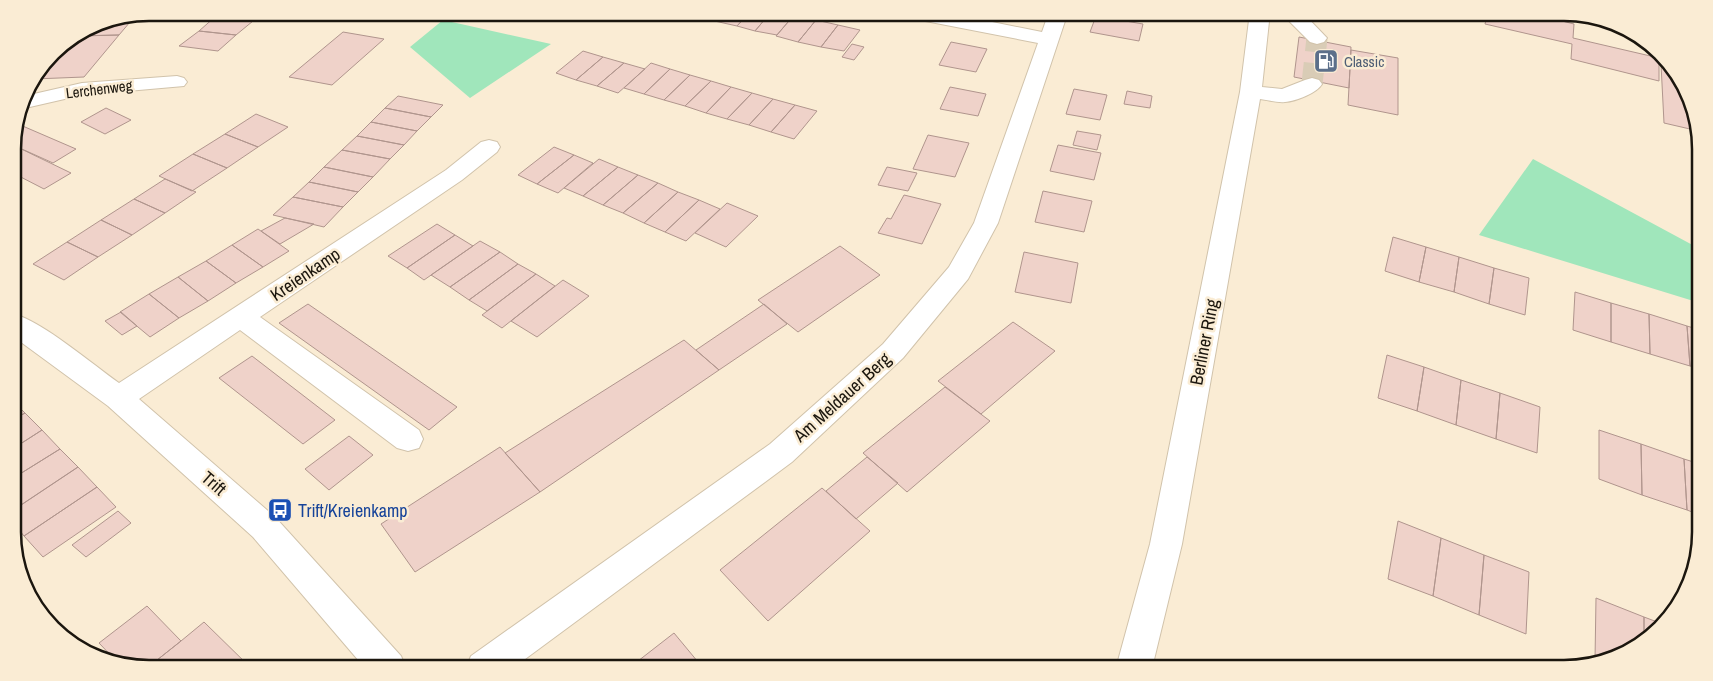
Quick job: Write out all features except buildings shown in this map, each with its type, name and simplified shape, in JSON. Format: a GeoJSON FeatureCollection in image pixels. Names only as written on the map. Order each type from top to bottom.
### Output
{"type":"FeatureCollection","features":[{"type":"Feature","properties":{"kind":"street"},"geometry":{"type":"LineString","coordinates":[[959,21],[1050,39]]}},
{"type":"Feature","properties":{"kind":"street","name":"Am Meldauer Berg"},"geometry":{"type":"LineString","coordinates":[[495,660],[781,453],[893,351],[960,273],[986,223],[1056,21]]}},
{"type":"Feature","properties":{"kind":"street","name":"Berliner Ring"},"geometry":{"type":"LineString","coordinates":[[1136,659],[1166,544],[1251,92],[1259,21]]}},
{"type":"Feature","properties":{"kind":"street"},"geometry":{"type":"LineString","coordinates":[[1300,21],[1317,38]]}},
{"type":"Feature","properties":{"kind":"street","name":"Lerchenweg"},"geometry":{"type":"LineString","coordinates":[[31,101],[82,89],[177,82]]}},
{"type":"Feature","properties":{"kind":"street"},"geometry":{"type":"LineString","coordinates":[[1251,92],[1284,96],[1312,84]]}},
{"type":"Feature","properties":{"kind":"street","name":"Kreienkamp"},"geometry":{"type":"LineString","coordinates":[[118,398],[454,175],[489,147]]}},
{"type":"Feature","properties":{"kind":"street"},"geometry":{"type":"LineString","coordinates":[[241,317],[408,439]]}},
{"type":"Feature","properties":{"kind":"street","name":"Trift"},"geometry":{"type":"LineString","coordinates":[[22,329],[118,398],[264,527],[381,660]]}},
{"type":"Feature","properties":{"kind":"green space"},"geometry":{"type":"Polygon","coordinates":[[[441,22],[451,22],[551,44],[470,98],[410,47],[441,22]]]}},
{"type":"Feature","properties":{"kind":"green space"},"geometry":{"type":"Polygon","coordinates":[[[1533,159],[1692,245],[1692,301],[1479,235],[1533,159]]]}},
{"type":"Feature","properties":{"kind":"tunnel"},"geometry":{"type":"LineString","coordinates":[[1312,84],[1317,38]]}},
{"type":"Feature","properties":{"kind":"place","name":"Classic"},"geometry":{"type":"Point","coordinates":[1326,61]}},
{"type":"Feature","properties":{"kind":"place","name":"Trift/Kreienkamp"},"geometry":{"type":"Point","coordinates":[280,510]}}]}
